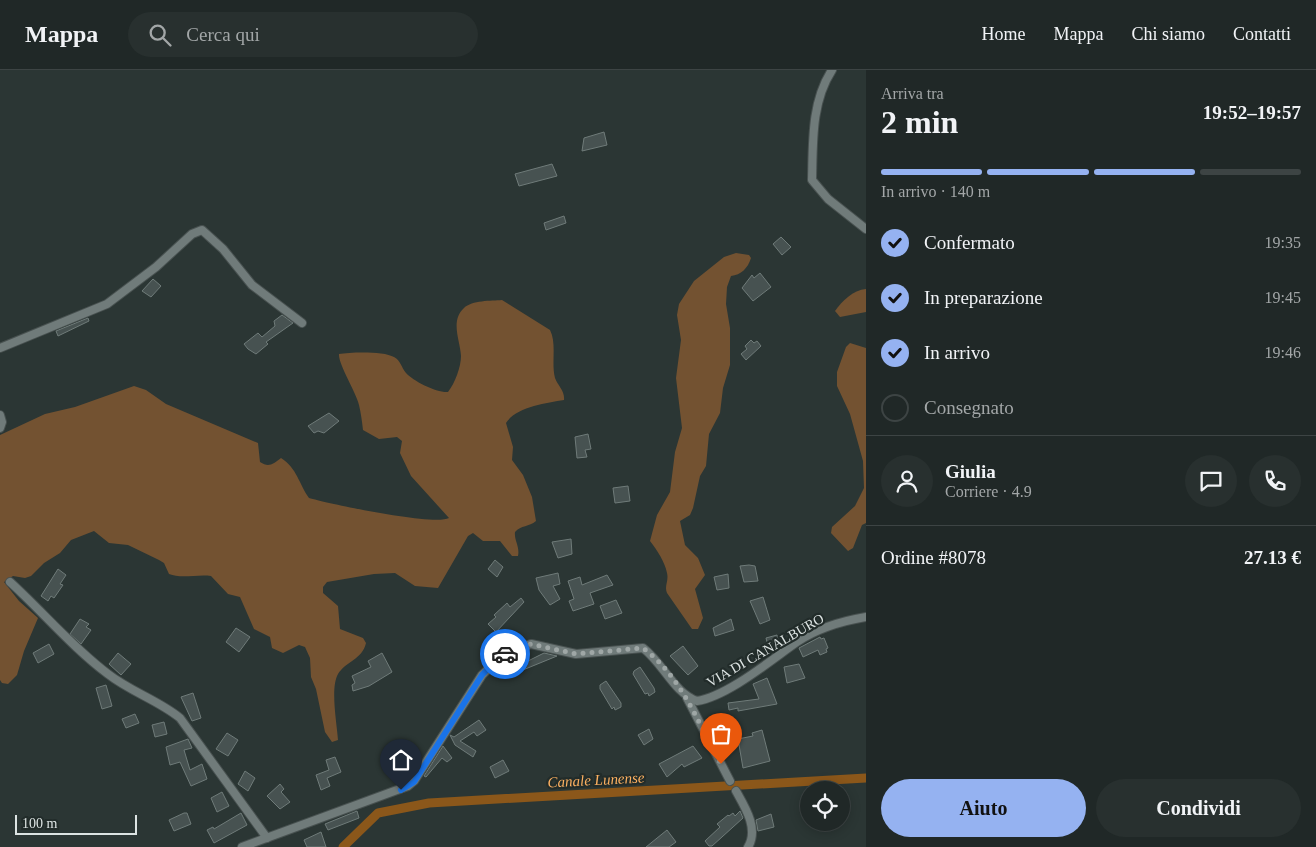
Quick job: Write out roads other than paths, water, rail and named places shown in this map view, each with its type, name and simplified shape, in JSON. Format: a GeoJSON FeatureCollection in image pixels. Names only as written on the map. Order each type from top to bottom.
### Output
{"type":"FeatureCollection","features":[{"type":"Feature","properties":{"kind":"street"},"geometry":{"type":"LineString","coordinates":[[832,70],[824,83],[818,104],[812,180],[828,199],[866,229]]}},
{"type":"Feature","properties":{"kind":"street"},"geometry":{"type":"LineString","coordinates":[[0,348],[107,304],[156,267],[192,234],[202,230],[223,249],[252,284],[302,323]]}},
{"type":"Feature","properties":{"kind":"street"},"geometry":{"type":"LineString","coordinates":[[0,414],[2,422],[0,428]]}},
{"type":"Feature","properties":{"kind":"street"},"geometry":{"type":"LineString","coordinates":[[10,582],[45,614],[79,650],[108,674],[129,688],[166,707],[180,718],[267,838]]}},
{"type":"Feature","properties":{"kind":"street","name":"VIA DI CANALBURO"},"geometry":{"type":"LineString","coordinates":[[687,698],[702,700],[747,678],[799,641],[837,622],[866,616]]}},
{"type":"Feature","properties":{"kind":"street"},"geometry":{"type":"LineString","coordinates":[[242,847],[408,786],[414,782],[482,675],[498,658],[531,644],[576,654],[643,648],[654,656],[687,698],[730,781]]}},
{"type":"Feature","properties":{"kind":"street"},"geometry":{"type":"LineString","coordinates":[[736,791],[749,815],[752,837],[748,847]]}},
{"type":"Feature","properties":{"kind":"waterway","name":"Canale Lunense"},"geometry":{"type":"LineString","coordinates":[[343,847],[378,813],[429,803],[866,778]]}}]}
